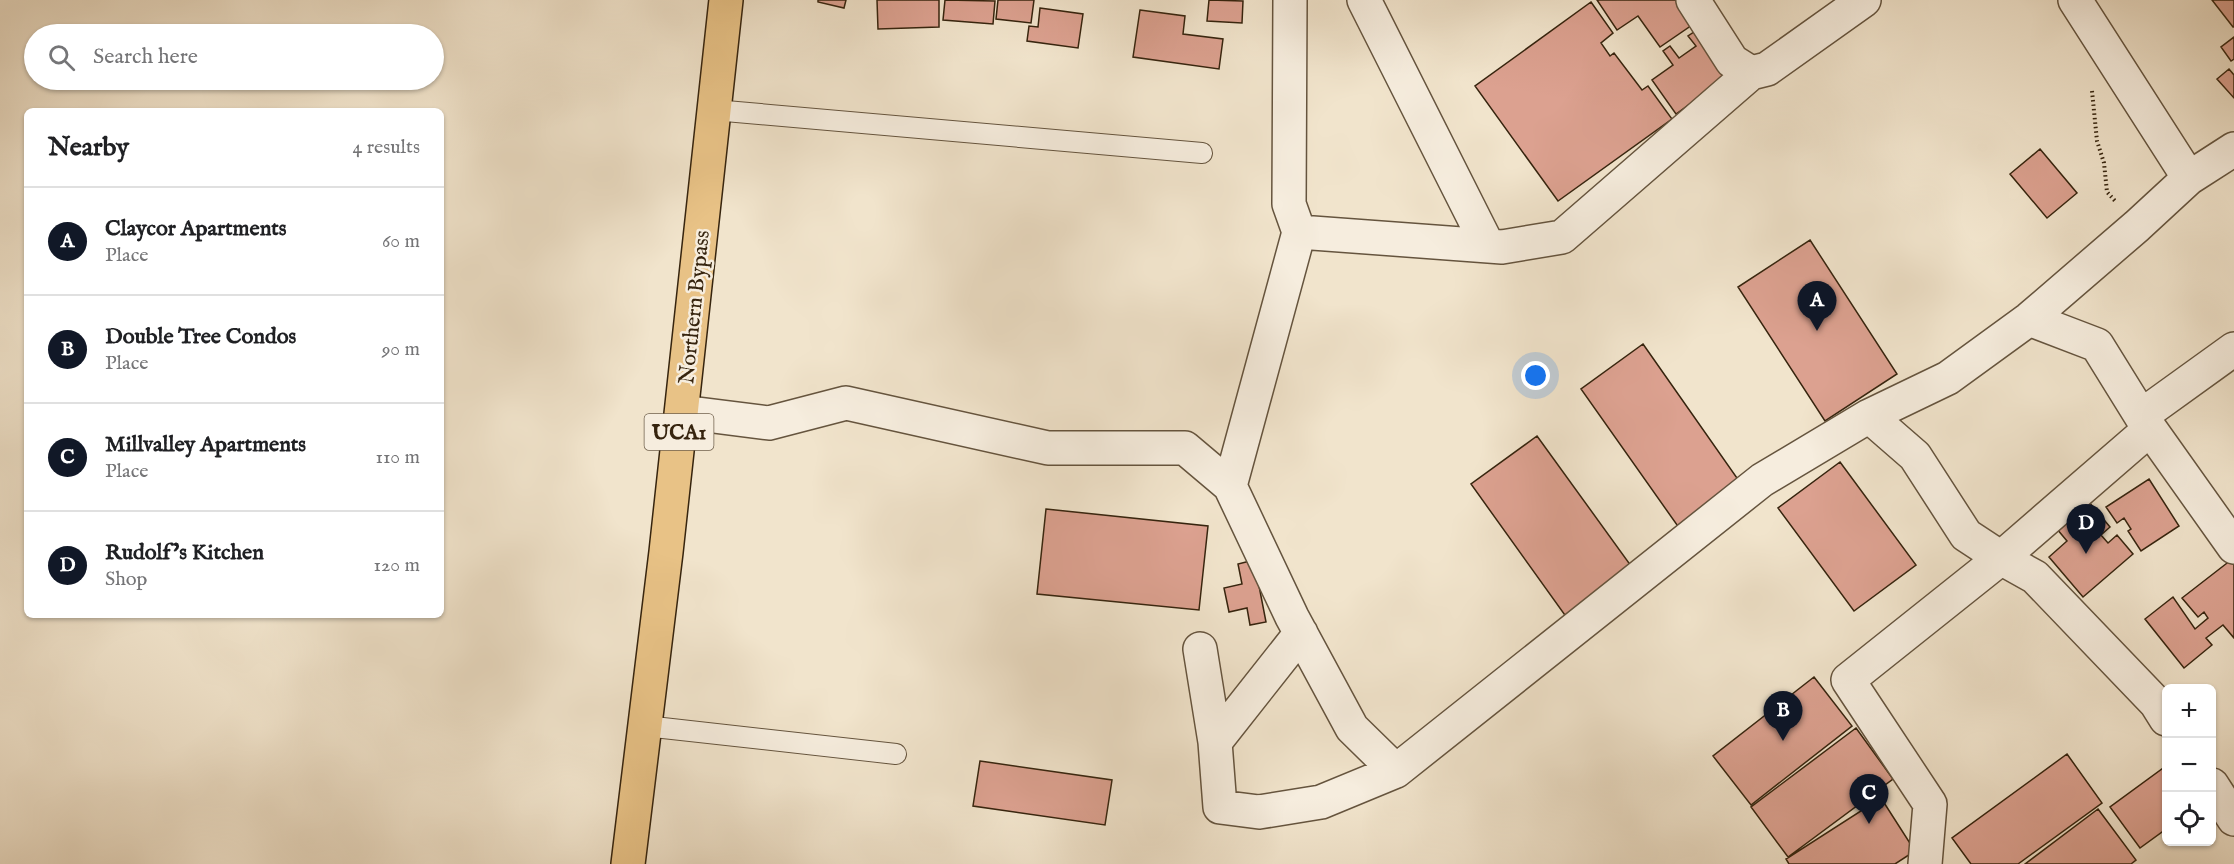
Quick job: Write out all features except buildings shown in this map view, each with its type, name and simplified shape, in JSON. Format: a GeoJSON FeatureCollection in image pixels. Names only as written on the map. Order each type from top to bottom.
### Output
{"type":"FeatureCollection","features":[{"type":"Feature","properties":{"kind":"main road","name":"Northern Bypass"},"geometry":{"type":"LineString","coordinates":[[628,864],[682,412],[726,0]]}},
{"type":"Feature","properties":{"kind":"street"},"geometry":{"type":"LineString","coordinates":[[1230,486],[1299,232],[1289,204],[1290,0]]}},
{"type":"Feature","properties":{"kind":"street"},"geometry":{"type":"LineString","coordinates":[[1364,0],[1488,246]]}},
{"type":"Feature","properties":{"kind":"street"},"geometry":{"type":"LineString","coordinates":[[1693,0],[1732,61],[1751,73]]}},
{"type":"Feature","properties":{"kind":"street"},"geometry":{"type":"LineString","coordinates":[[1299,232],[1502,247],[1562,237],[1751,73],[1767,69],[1864,0]]}},
{"type":"Feature","properties":{"kind":"street"},"geometry":{"type":"LineString","coordinates":[[2075,0],[2190,178]]}},
{"type":"Feature","properties":{"kind":"street"},"geometry":{"type":"LineString","coordinates":[[1200,649],[1215,742],[1220,807],[1259,812],[1321,802],[1396,771],[1762,480],[1869,416],[1948,378],[2029,319],[2138,226],[2190,178],[2234,149]]}},
{"type":"Feature","properties":{"kind":"street"},"geometry":{"type":"LineString","coordinates":[[2029,319],[2097,345],[2146,422],[2234,546]]}},
{"type":"Feature","properties":{"kind":"street"},"geometry":{"type":"LineString","coordinates":[[1925,864],[1930,804],[1848,680],[2001,558],[2146,422],[2234,349]]}},
{"type":"Feature","properties":{"kind":"street"},"geometry":{"type":"LineString","coordinates":[[682,412],[770,423],[846,403],[1048,448],[1185,448],[1230,486],[1301,633],[1352,728],[1396,771]]}},
{"type":"Feature","properties":{"kind":"street"},"geometry":{"type":"LineString","coordinates":[[1869,416],[1915,456],[1966,535],[2035,577],[2156,703],[2162,713]]}},
{"type":"Feature","properties":{"kind":"street"},"geometry":{"type":"LineString","coordinates":[[1215,742],[1301,633]]}},
{"type":"Feature","properties":{"kind":"street"},"geometry":{"type":"LineString","coordinates":[[2216,792],[2234,819]]}},
{"type":"Feature","properties":{"kind":"lane"},"geometry":{"type":"LineString","coordinates":[[714,110],[1203,153]]}},
{"type":"Feature","properties":{"kind":"lane"},"geometry":{"type":"LineString","coordinates":[[645,726],[896,754]]}},
{"type":"Feature","properties":{"kind":"path"},"geometry":{"type":"LineString","coordinates":[[2091,87],[2097,141],[2104,164],[2107,192],[2121,209]]}},
{"type":"Feature","properties":{"kind":"place","name":"Claycor Apartments"},"geometry":{"type":"Point","coordinates":[1817,331]}},
{"type":"Feature","properties":{"kind":"place","name":"Rudolf's Kitchen"},"geometry":{"type":"Point","coordinates":[2086,554]}},
{"type":"Feature","properties":{"kind":"place","name":"Double Tree Condos"},"geometry":{"type":"Point","coordinates":[1783,741]}},
{"type":"Feature","properties":{"kind":"place","name":"Millvalley Apartments"},"geometry":{"type":"Point","coordinates":[1869,824]}}]}
